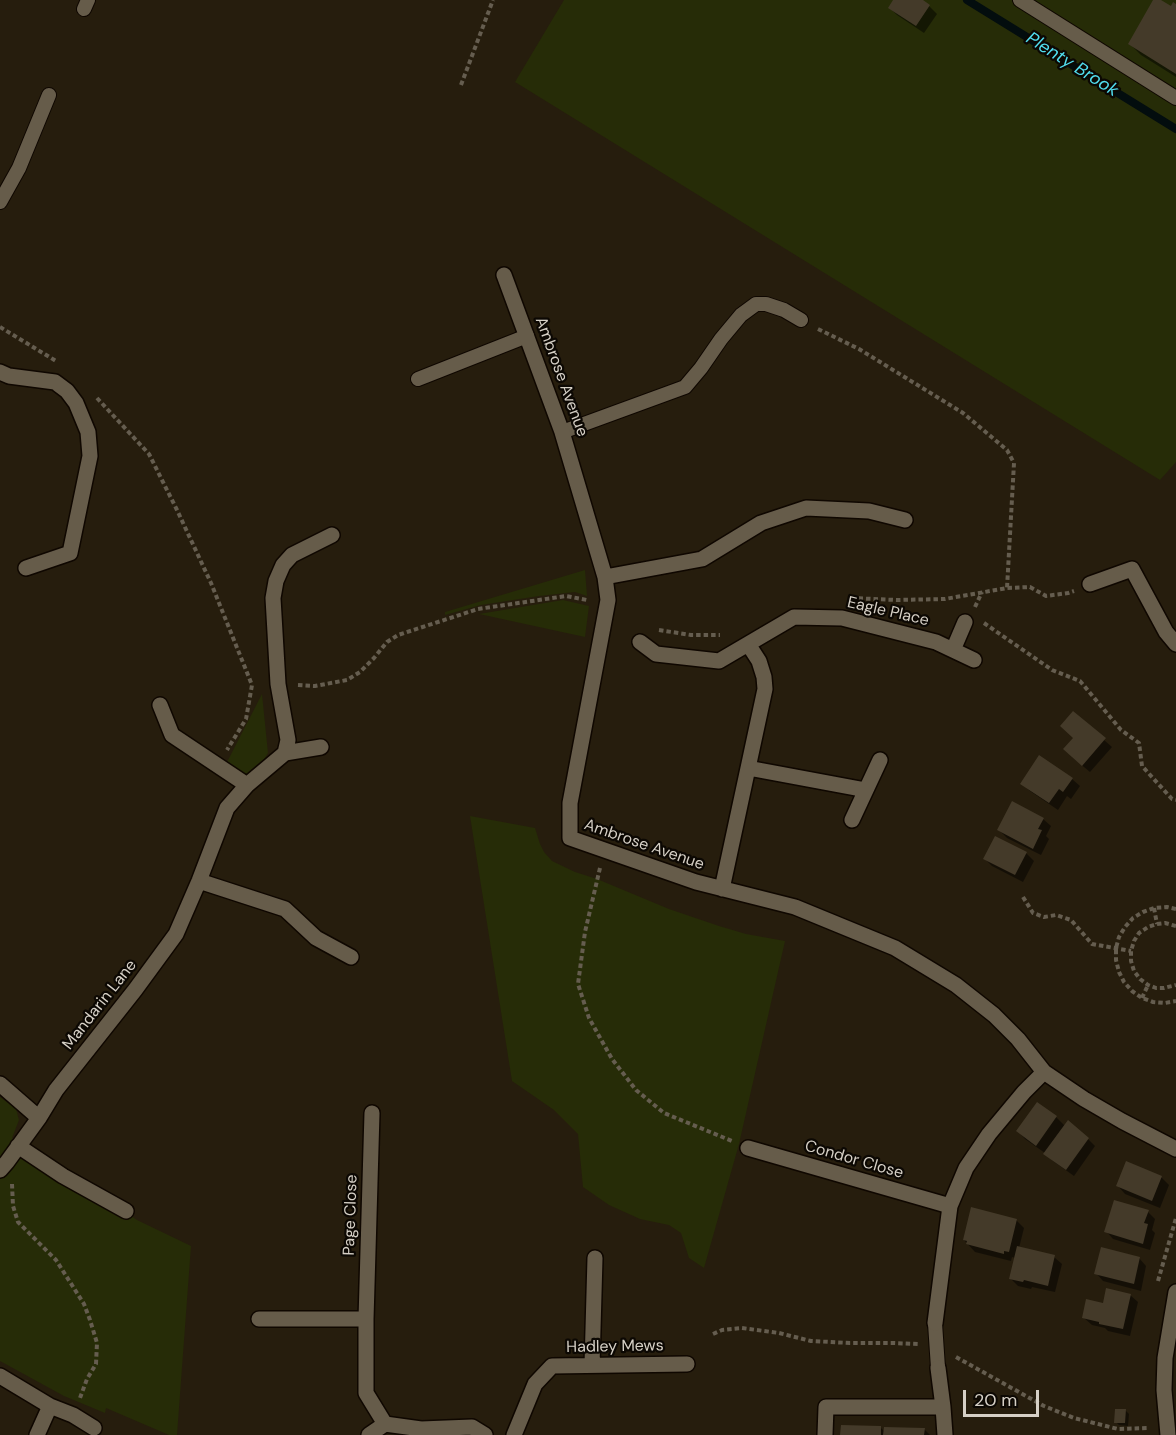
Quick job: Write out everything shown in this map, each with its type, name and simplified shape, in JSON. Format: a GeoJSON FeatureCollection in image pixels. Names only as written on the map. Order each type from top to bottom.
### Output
{"type":"FeatureCollection","features":[{"type":"Feature","properties":{"kind":"street","name":"Ambrose Avenue"},"geometry":{"type":"LineString","coordinates":[[504,275],[562,432],[605,577],[608,600],[570,803],[570,838],[696,882],[795,908],[895,948],[956,985],[993,1015],[1018,1039],[1044,1072],[1094,1105],[1176,1149]]}},
{"type":"Feature","properties":{"kind":"street"},"geometry":{"type":"LineString","coordinates":[[0,372],[55,382],[67,391],[76,403],[88,432],[90,456],[70,552],[26,568]]}},
{"type":"Feature","properties":{"kind":"street"},"geometry":{"type":"LineString","coordinates":[[605,577],[702,559],[761,523],[806,508],[869,511],[905,520]]}},
{"type":"Feature","properties":{"kind":"street"},"geometry":{"type":"LineString","coordinates":[[285,753],[288,740],[278,684],[273,598],[276,581],[283,565],[292,555],[332,535]]}},
{"type":"Feature","properties":{"kind":"street"},"geometry":{"type":"LineString","coordinates":[[1090,584],[1132,569],[1166,632],[1176,644]]}},
{"type":"Feature","properties":{"kind":"street","name":"Eagle Place"},"geometry":{"type":"LineString","coordinates":[[640,642],[656,654],[719,661],[794,617],[842,618],[936,642],[974,660]]}},
{"type":"Feature","properties":{"kind":"street"},"geometry":{"type":"LineString","coordinates":[[953,650],[968,619]]}},
{"type":"Feature","properties":{"kind":"street"},"geometry":{"type":"LineString","coordinates":[[722,889],[765,689],[759,661],[748,644]]}},
{"type":"Feature","properties":{"kind":"street"},"geometry":{"type":"LineString","coordinates":[[159,705],[172,735],[247,784]]}},
{"type":"Feature","properties":{"kind":"street","name":"Mandarin Lane"},"geometry":{"type":"LineString","coordinates":[[5,1174],[18,1146],[56,1090],[176,934],[227,808],[247,784],[285,753],[321,747]]}},
{"type":"Feature","properties":{"kind":"street"},"geometry":{"type":"LineString","coordinates":[[852,820],[880,760]]}},
{"type":"Feature","properties":{"kind":"street"},"geometry":{"type":"LineString","coordinates":[[748,768],[866,790]]}},
{"type":"Feature","properties":{"kind":"street"},"geometry":{"type":"LineString","coordinates":[[199,880],[285,909],[316,938],[351,957]]}},
{"type":"Feature","properties":{"kind":"street"},"geometry":{"type":"LineString","coordinates":[[935,1323],[950,1206],[966,1168],[989,1134],[1044,1072]]}},
{"type":"Feature","properties":{"kind":"street"},"geometry":{"type":"LineString","coordinates":[[0,1084],[39,1118]]}},
{"type":"Feature","properties":{"kind":"street","name":"Page Close"},"geometry":{"type":"LineString","coordinates":[[372,1113],[366,1393],[385,1424]]}},
{"type":"Feature","properties":{"kind":"street"},"geometry":{"type":"LineString","coordinates":[[18,1146],[63,1176],[126,1211]]}},
{"type":"Feature","properties":{"kind":"street","name":"Condor Close"},"geometry":{"type":"LineString","coordinates":[[748,1148],[950,1206]]}},
{"type":"Feature","properties":{"kind":"street"},"geometry":{"type":"LineString","coordinates":[[592,1365],[595,1258]]}},
{"type":"Feature","properties":{"kind":"street"},"geometry":{"type":"LineString","coordinates":[[1168,1435],[1164,1390],[1165,1358],[1176,1292]]}},
{"type":"Feature","properties":{"kind":"street"},"geometry":{"type":"LineString","coordinates":[[259,1319],[366,1319]]}},
{"type":"Feature","properties":{"kind":"street","name":"Hadley Mews"},"geometry":{"type":"LineString","coordinates":[[514,1435],[535,1384],[552,1366],[687,1364]]}},
{"type":"Feature","properties":{"kind":"street"},"geometry":{"type":"LineString","coordinates":[[938,1368],[945,1435]]}},
{"type":"Feature","properties":{"kind":"street"},"geometry":{"type":"LineString","coordinates":[[0,1376],[50,1406],[73,1415],[94,1428]]}},
{"type":"Feature","properties":{"kind":"street"},"geometry":{"type":"LineString","coordinates":[[37,1435],[50,1406]]}},
{"type":"Feature","properties":{"kind":"street"},"geometry":{"type":"LineString","coordinates":[[825,1435],[826,1407],[943,1407]]}},
{"type":"Feature","properties":{"kind":"street"},"geometry":{"type":"LineString","coordinates":[[369,1435],[385,1424],[421,1429],[472,1427],[485,1435]]}},
{"type":"Feature","properties":{"kind":"lane"},"geometry":{"type":"LineString","coordinates":[[1020,0],[1176,98]]}},
{"type":"Feature","properties":{"kind":"lane"},"geometry":{"type":"LineString","coordinates":[[0,202],[19,168],[49,95]]}},
{"type":"Feature","properties":{"kind":"lane"},"geometry":{"type":"LineString","coordinates":[[562,432],[685,387],[741,315],[756,304],[766,304],[784,310],[801,320]]}},
{"type":"Feature","properties":{"kind":"lane"},"geometry":{"type":"LineString","coordinates":[[418,379],[527,336]]}},
{"type":"Feature","properties":{"kind":"lane"},"geometry":{"type":"LineString","coordinates":[[935,1323],[938,1368]]}},
{"type":"Feature","properties":{"kind":"path"},"geometry":{"type":"LineString","coordinates":[[461,85],[493,0]]}},
{"type":"Feature","properties":{"kind":"path"},"geometry":{"type":"LineString","coordinates":[[801,320],[859,349],[963,413],[1007,450],[1014,463],[1007,588]]}},
{"type":"Feature","properties":{"kind":"path"},"geometry":{"type":"LineString","coordinates":[[177,510],[211,583],[252,685],[246,719],[218,766]]}},
{"type":"Feature","properties":{"kind":"path"},"geometry":{"type":"LineString","coordinates":[[968,619],[982,591],[1030,587],[1046,596],[1068,594],[1090,584]]}},
{"type":"Feature","properties":{"kind":"path"},"geometry":{"type":"LineString","coordinates":[[252,685],[315,686],[347,680],[360,672],[387,642],[398,635],[478,609],[566,596],[589,600],[608,600]]}},
{"type":"Feature","properties":{"kind":"path"},"geometry":{"type":"LineString","coordinates":[[982,622],[1052,670],[1080,681],[1121,730],[1139,743],[1142,766],[1172,799],[1176,800]]}},
{"type":"Feature","properties":{"kind":"path"},"geometry":{"type":"LineString","coordinates":[[604,850],[585,932],[578,984],[589,1018],[612,1059],[636,1090],[664,1113],[748,1148]]}},
{"type":"Feature","properties":{"kind":"path"},"geometry":{"type":"LineString","coordinates":[[1023,897],[1033,914],[1044,917],[1056,915],[1071,920],[1092,944],[1131,951]]}},
{"type":"Feature","properties":{"kind":"path"},"geometry":{"type":"LineString","coordinates":[[1154,908],[1157,924]]}},
{"type":"Feature","properties":{"kind":"path"},"geometry":{"type":"LineString","coordinates":[[1176,909],[1154,908],[1133,918],[1119,937],[1116,948],[1119,972],[1132,991],[1153,1002],[1176,1001]]}},
{"type":"Feature","properties":{"kind":"path"},"geometry":{"type":"LineString","coordinates":[[1176,926],[1165,923],[1148,927],[1139,933],[1131,951],[1134,971],[1140,979],[1156,988],[1176,985]]}},
{"type":"Feature","properties":{"kind":"path"},"geometry":{"type":"LineString","coordinates":[[1142,998],[1148,985]]}},
{"type":"Feature","properties":{"kind":"path"},"geometry":{"type":"LineString","coordinates":[[5,1174],[13,1192],[13,1206],[18,1222],[56,1260],[84,1304],[97,1343],[96,1364],[87,1379],[73,1415]]}},
{"type":"Feature","properties":{"kind":"green space"},"geometry":{"type":"Polygon","coordinates":[[[564,0],[1176,0],[1176,462],[1160,480],[515,82],[564,0]]]}},
{"type":"Feature","properties":{"kind":"green space"},"geometry":{"type":"Polygon","coordinates":[[[585,570],[587,596],[575,592],[539,596],[481,605],[445,615],[445,612],[585,570]]]}},
{"type":"Feature","properties":{"kind":"green space"},"geometry":{"type":"Polygon","coordinates":[[[563,600],[589,606],[585,637],[479,614],[563,600]]]}},
{"type":"Feature","properties":{"kind":"green space"},"geometry":{"type":"Polygon","coordinates":[[[262,694],[268,753],[253,773],[241,774],[226,764],[262,694]]]}},
{"type":"Feature","properties":{"kind":"green space"},"geometry":{"type":"Polygon","coordinates":[[[470,816],[535,828],[544,852],[552,861],[575,872],[719,926],[746,934],[785,941],[739,1144],[704,1268],[689,1258],[681,1233],[669,1225],[640,1219],[609,1205],[583,1187],[578,1134],[554,1110],[512,1081],[470,816]]]}},
{"type":"Feature","properties":{"kind":"green space"},"geometry":{"type":"Polygon","coordinates":[[[0,1097],[16,1109],[19,1120],[12,1138],[137,1220],[191,1246],[177,1435],[169,1435],[106,1408],[105,1413],[64,1396],[0,1361],[0,1097]]]}},
{"type":"Feature","properties":{"kind":"building"},"geometry":{"type":"Polygon","coordinates":[[[893,0],[923,0],[930,5],[916,26],[888,8],[893,0]]]}},
{"type":"Feature","properties":{"kind":"building"},"geometry":{"type":"Polygon","coordinates":[[[1153,0],[1161,0],[1171,6],[1173,2],[1176,4],[1176,74],[1128,44],[1153,0]]]}},
{"type":"Feature","properties":{"kind":"building"},"geometry":{"type":"Polygon","coordinates":[[[1073,711],[1106,738],[1082,766],[1063,749],[1073,738],[1060,726],[1073,711]]]}},
{"type":"Feature","properties":{"kind":"building"},"geometry":{"type":"Polygon","coordinates":[[[1039,755],[1073,778],[1063,792],[1059,789],[1049,803],[1020,784],[1039,755]]]}},
{"type":"Feature","properties":{"kind":"building"},"geometry":{"type":"Polygon","coordinates":[[[1012,801],[1044,818],[1038,829],[1042,830],[1033,849],[997,830],[1012,801]]]}},
{"type":"Feature","properties":{"kind":"building"},"geometry":{"type":"Polygon","coordinates":[[[995,836],[1027,852],[1015,875],[983,859],[995,836]]]}},
{"type":"Feature","properties":{"kind":"building"},"geometry":{"type":"Polygon","coordinates":[[[1037,1102],[1057,1116],[1036,1146],[1016,1131],[1037,1102]]]}},
{"type":"Feature","properties":{"kind":"building"},"geometry":{"type":"Polygon","coordinates":[[[1068,1120],[1089,1138],[1066,1170],[1043,1154],[1068,1120]]]}},
{"type":"Feature","properties":{"kind":"building"},"geometry":{"type":"Polygon","coordinates":[[[1126,1161],[1162,1176],[1152,1201],[1116,1186],[1126,1161]]]}},
{"type":"Feature","properties":{"kind":"building"},"geometry":{"type":"Polygon","coordinates":[[[1114,1200],[1149,1210],[1144,1223],[1148,1224],[1143,1244],[1104,1232],[1114,1200]]]}},
{"type":"Feature","properties":{"kind":"building"},"geometry":{"type":"Polygon","coordinates":[[[971,1207],[1017,1219],[1009,1252],[1004,1251],[1004,1254],[966,1244],[967,1241],[963,1240],[971,1207]]]}},
{"type":"Feature","properties":{"kind":"building"},"geometry":{"type":"Polygon","coordinates":[[[1017,1246],[1055,1255],[1048,1286],[1009,1279],[1017,1246]]]}},
{"type":"Feature","properties":{"kind":"building"},"geometry":{"type":"Polygon","coordinates":[[[1101,1247],[1140,1257],[1134,1284],[1094,1274],[1101,1247]]]}},
{"type":"Feature","properties":{"kind":"building"},"geometry":{"type":"Polygon","coordinates":[[[1106,1288],[1131,1294],[1123,1329],[1082,1318],[1086,1299],[1103,1303],[1106,1288]]]}},
{"type":"Feature","properties":{"kind":"building"},"geometry":{"type":"Polygon","coordinates":[[[1115,1409],[1126,1409],[1125,1423],[1114,1423],[1115,1409]]]}},
{"type":"Feature","properties":{"kind":"building"},"geometry":{"type":"Polygon","coordinates":[[[841,1425],[881,1426],[881,1435],[840,1435],[841,1425]]]}},
{"type":"Feature","properties":{"kind":"building"},"geometry":{"type":"Polygon","coordinates":[[[884,1427],[925,1428],[924,1435],[883,1435],[884,1427]]]}},
{"type":"Feature","properties":{"kind":"waterway","name":"Plenty Brook"},"geometry":{"type":"LineString","coordinates":[[967,0],[1176,129]]}}]}
